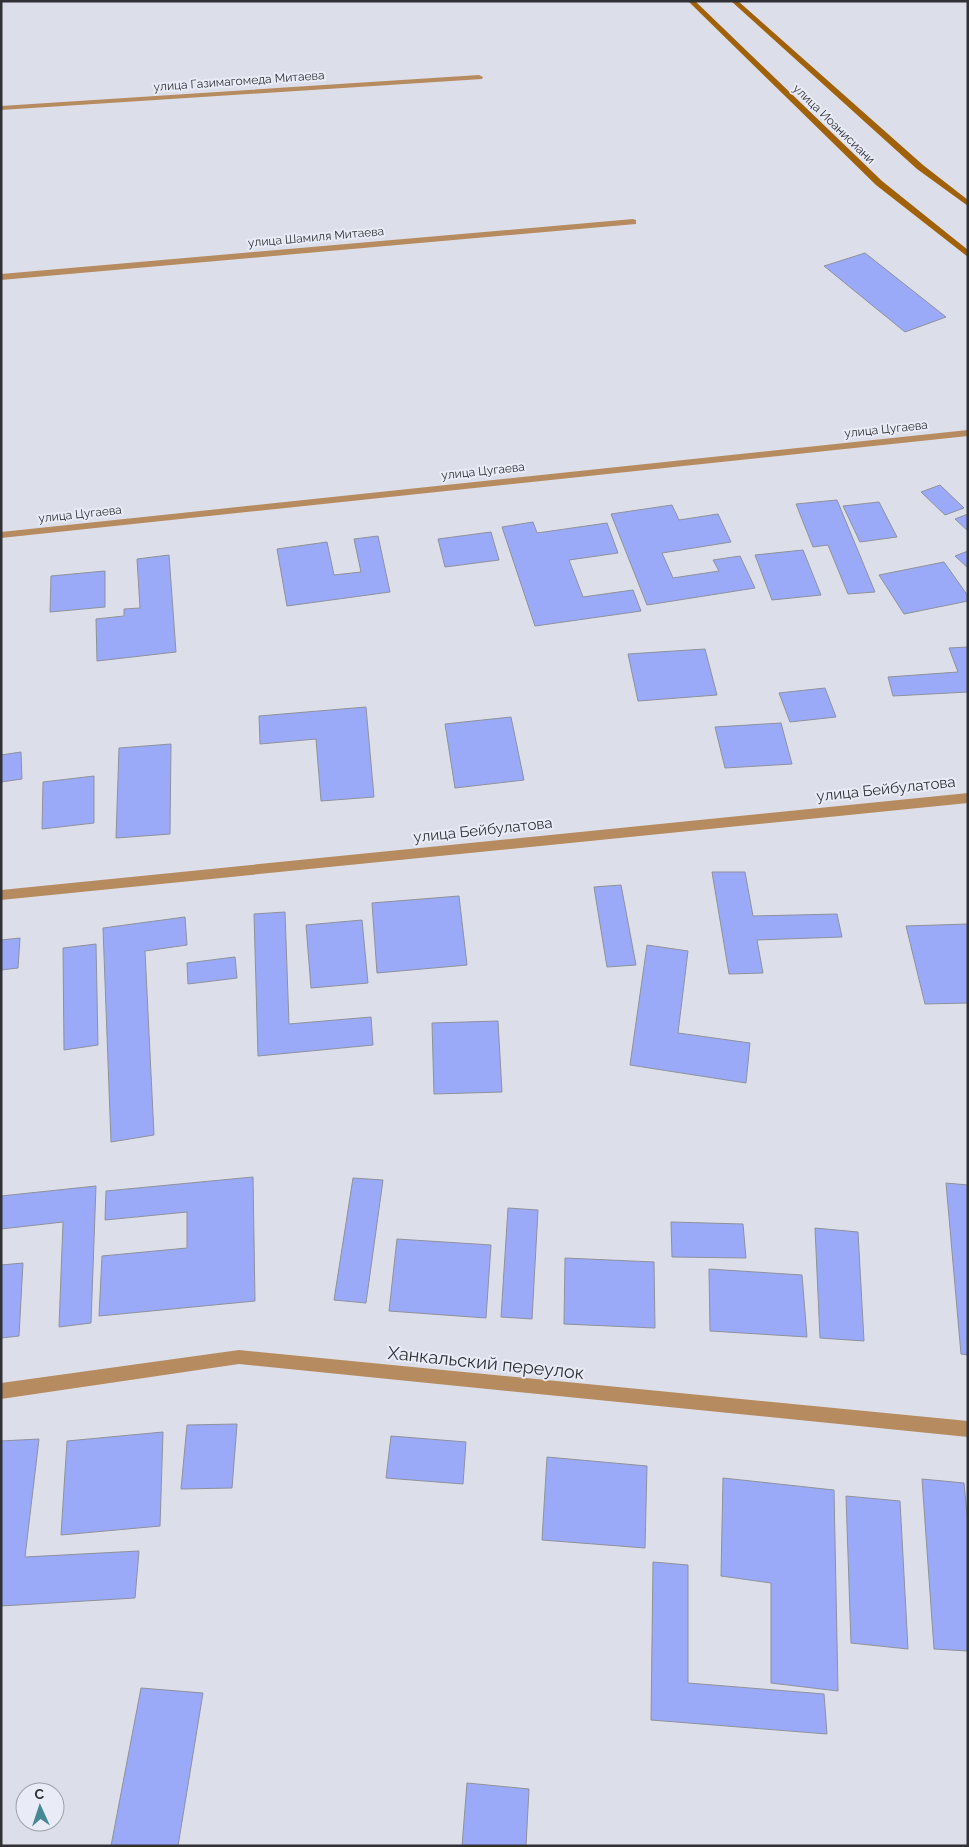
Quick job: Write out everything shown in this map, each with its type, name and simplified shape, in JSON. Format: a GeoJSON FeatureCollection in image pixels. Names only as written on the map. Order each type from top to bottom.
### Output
{"type":"FeatureCollection","features":[{"type":"Feature","properties":{"kind":"main road","name":"улица Иоанисиани"},"geometry":{"type":"LineString","coordinates":[[691,1],[879,183],[968,254]]}},
{"type":"Feature","properties":{"kind":"main road","name":"улица Иоанисиани"},"geometry":{"type":"LineString","coordinates":[[734,1],[920,167],[968,204]]}},
{"type":"Feature","properties":{"kind":"street","name":"улица Газимагомеда Митаева"},"geometry":{"type":"LineString","coordinates":[[1,108],[479,77]]}},
{"type":"Feature","properties":{"kind":"street","name":"улица Шамиля Митаева"},"geometry":{"type":"LineString","coordinates":[[1,277],[633,222]]}},
{"type":"Feature","properties":{"kind":"street","name":"улица Цугаева"},"geometry":{"type":"LineString","coordinates":[[1,534],[968,433]]}},
{"type":"Feature","properties":{"kind":"street","name":"улица Бейбулатова"},"geometry":{"type":"LineString","coordinates":[[1,895],[968,798]]}},
{"type":"Feature","properties":{"kind":"street","name":"Ханкальский переулок"},"geometry":{"type":"LineString","coordinates":[[1,1391],[238,1357],[968,1429]]}},
{"type":"Feature","properties":{"kind":"building"},"geometry":{"type":"Polygon","coordinates":[[[865,253],[946,317],[905,332],[824,266],[865,253]]]}},
{"type":"Feature","properties":{"kind":"building"},"geometry":{"type":"Polygon","coordinates":[[[940,485],[964,508],[945,515],[921,492],[940,485]]]}},
{"type":"Feature","properties":{"kind":"building"},"geometry":{"type":"Polygon","coordinates":[[[837,500],[875,592],[848,594],[828,545],[813,547],[796,504],[837,500]]]}},
{"type":"Feature","properties":{"kind":"building"},"geometry":{"type":"Polygon","coordinates":[[[879,502],[897,537],[860,542],[843,506],[879,502]]]}},
{"type":"Feature","properties":{"kind":"building"},"geometry":{"type":"Polygon","coordinates":[[[672,505],[679,520],[718,514],[731,542],[662,553],[673,578],[719,571],[713,560],[740,556],[755,588],[647,605],[611,514],[672,505]]]}},
{"type":"Feature","properties":{"kind":"building"},"geometry":{"type":"Polygon","coordinates":[[[968,514],[968,531],[955,519],[968,514]]]}},
{"type":"Feature","properties":{"kind":"building"},"geometry":{"type":"Polygon","coordinates":[[[533,522],[537,533],[607,523],[618,553],[569,560],[583,597],[633,590],[641,611],[535,626],[502,527],[533,522]]]}},
{"type":"Feature","properties":{"kind":"building"},"geometry":{"type":"Polygon","coordinates":[[[491,532],[499,560],[445,567],[438,539],[491,532]]]}},
{"type":"Feature","properties":{"kind":"building"},"geometry":{"type":"Polygon","coordinates":[[[378,536],[390,592],[287,606],[277,549],[327,542],[334,575],[361,572],[354,539],[378,536]]]}},
{"type":"Feature","properties":{"kind":"building"},"geometry":{"type":"Polygon","coordinates":[[[803,550],[821,595],[772,600],[755,555],[803,550]]]}},
{"type":"Feature","properties":{"kind":"building"},"geometry":{"type":"Polygon","coordinates":[[[968,551],[968,568],[955,556],[968,551]]]}},
{"type":"Feature","properties":{"kind":"building"},"geometry":{"type":"Polygon","coordinates":[[[169,555],[176,652],[97,661],[96,619],[124,616],[124,609],[140,608],[137,559],[169,555]]]}},
{"type":"Feature","properties":{"kind":"building"},"geometry":{"type":"Polygon","coordinates":[[[944,562],[968,596],[968,601],[904,614],[879,575],[944,562]]]}},
{"type":"Feature","properties":{"kind":"building"},"geometry":{"type":"Polygon","coordinates":[[[105,571],[105,607],[50,612],[51,576],[105,571]]]}},
{"type":"Feature","properties":{"kind":"building"},"geometry":{"type":"Polygon","coordinates":[[[968,647],[968,692],[893,696],[888,677],[958,672],[949,648],[968,647]]]}},
{"type":"Feature","properties":{"kind":"building"},"geometry":{"type":"Polygon","coordinates":[[[705,649],[717,695],[638,701],[628,654],[705,649]]]}},
{"type":"Feature","properties":{"kind":"building"},"geometry":{"type":"Polygon","coordinates":[[[825,688],[836,717],[790,722],[779,693],[825,688]]]}},
{"type":"Feature","properties":{"kind":"building"},"geometry":{"type":"Polygon","coordinates":[[[366,707],[374,797],[321,801],[316,739],[260,744],[259,716],[366,707]]]}},
{"type":"Feature","properties":{"kind":"building"},"geometry":{"type":"Polygon","coordinates":[[[511,717],[524,780],[455,788],[445,724],[511,717]]]}},
{"type":"Feature","properties":{"kind":"building"},"geometry":{"type":"Polygon","coordinates":[[[781,723],[792,764],[725,768],[715,727],[781,723]]]}},
{"type":"Feature","properties":{"kind":"building"},"geometry":{"type":"Polygon","coordinates":[[[171,744],[170,834],[116,838],[119,748],[171,744]]]}},
{"type":"Feature","properties":{"kind":"building"},"geometry":{"type":"Polygon","coordinates":[[[21,752],[22,779],[1,782],[1,755],[21,752]]]}},
{"type":"Feature","properties":{"kind":"building"},"geometry":{"type":"Polygon","coordinates":[[[94,776],[94,823],[42,829],[43,782],[94,776]]]}},
{"type":"Feature","properties":{"kind":"building"},"geometry":{"type":"Polygon","coordinates":[[[712,872],[745,872],[753,916],[837,914],[842,937],[757,940],[763,973],[729,974],[712,872]]]}},
{"type":"Feature","properties":{"kind":"building"},"geometry":{"type":"Polygon","coordinates":[[[621,885],[636,965],[607,967],[594,887],[621,885]]]}},
{"type":"Feature","properties":{"kind":"building"},"geometry":{"type":"Polygon","coordinates":[[[459,896],[467,965],[377,973],[372,903],[459,896]]]}},
{"type":"Feature","properties":{"kind":"building"},"geometry":{"type":"Polygon","coordinates":[[[285,912],[289,1024],[371,1017],[373,1045],[258,1056],[254,914],[285,912]]]}},
{"type":"Feature","properties":{"kind":"building"},"geometry":{"type":"Polygon","coordinates":[[[185,917],[187,945],[145,951],[154,1135],[111,1142],[103,928],[185,917]]]}},
{"type":"Feature","properties":{"kind":"building"},"geometry":{"type":"Polygon","coordinates":[[[362,920],[368,983],[311,988],[306,925],[362,920]]]}},
{"type":"Feature","properties":{"kind":"building"},"geometry":{"type":"Polygon","coordinates":[[[968,924],[968,1003],[925,1004],[906,926],[968,924]]]}},
{"type":"Feature","properties":{"kind":"building"},"geometry":{"type":"Polygon","coordinates":[[[20,938],[18,968],[1,970],[1,940],[20,938]]]}},
{"type":"Feature","properties":{"kind":"building"},"geometry":{"type":"Polygon","coordinates":[[[96,944],[98,1045],[64,1050],[63,948],[96,944]]]}},
{"type":"Feature","properties":{"kind":"building"},"geometry":{"type":"Polygon","coordinates":[[[647,945],[688,951],[678,1033],[750,1043],[746,1083],[630,1065],[647,945]]]}},
{"type":"Feature","properties":{"kind":"building"},"geometry":{"type":"Polygon","coordinates":[[[235,957],[237,978],[188,984],[187,963],[235,957]]]}},
{"type":"Feature","properties":{"kind":"building"},"geometry":{"type":"Polygon","coordinates":[[[498,1021],[502,1092],[434,1094],[432,1023],[498,1021]]]}},
{"type":"Feature","properties":{"kind":"building"},"geometry":{"type":"Polygon","coordinates":[[[253,1177],[255,1301],[99,1316],[102,1256],[187,1248],[187,1212],[105,1220],[106,1191],[253,1177]]]}},
{"type":"Feature","properties":{"kind":"building"},"geometry":{"type":"Polygon","coordinates":[[[353,1178],[383,1180],[366,1303],[334,1300],[353,1178]]]}},
{"type":"Feature","properties":{"kind":"building"},"geometry":{"type":"Polygon","coordinates":[[[946,1183],[968,1185],[968,1355],[961,1354],[946,1183]]]}},
{"type":"Feature","properties":{"kind":"building"},"geometry":{"type":"Polygon","coordinates":[[[96,1186],[91,1323],[59,1327],[63,1222],[1,1229],[1,1196],[96,1186]]]}},
{"type":"Feature","properties":{"kind":"building"},"geometry":{"type":"Polygon","coordinates":[[[508,1208],[538,1210],[532,1319],[501,1317],[508,1208]]]}},
{"type":"Feature","properties":{"kind":"building"},"geometry":{"type":"Polygon","coordinates":[[[671,1222],[743,1224],[746,1258],[672,1257],[671,1222]]]}},
{"type":"Feature","properties":{"kind":"building"},"geometry":{"type":"Polygon","coordinates":[[[815,1228],[858,1232],[864,1341],[820,1338],[815,1228]]]}},
{"type":"Feature","properties":{"kind":"building"},"geometry":{"type":"Polygon","coordinates":[[[397,1239],[491,1245],[486,1318],[389,1311],[397,1239]]]}},
{"type":"Feature","properties":{"kind":"building"},"geometry":{"type":"Polygon","coordinates":[[[565,1258],[654,1262],[655,1328],[564,1324],[565,1258]]]}},
{"type":"Feature","properties":{"kind":"building"},"geometry":{"type":"Polygon","coordinates":[[[23,1263],[19,1336],[1,1338],[1,1265],[23,1263]]]}},
{"type":"Feature","properties":{"kind":"building"},"geometry":{"type":"Polygon","coordinates":[[[709,1269],[802,1275],[807,1337],[710,1331],[709,1269]]]}},
{"type":"Feature","properties":{"kind":"building"},"geometry":{"type":"Polygon","coordinates":[[[237,1424],[232,1488],[181,1489],[187,1425],[237,1424]]]}},
{"type":"Feature","properties":{"kind":"building"},"geometry":{"type":"Polygon","coordinates":[[[163,1432],[160,1526],[61,1535],[67,1441],[163,1432]]]}},
{"type":"Feature","properties":{"kind":"building"},"geometry":{"type":"Polygon","coordinates":[[[391,1436],[466,1442],[463,1484],[386,1478],[391,1436]]]}},
{"type":"Feature","properties":{"kind":"building"},"geometry":{"type":"Polygon","coordinates":[[[39,1439],[25,1557],[139,1551],[135,1598],[1,1606],[1,1441],[39,1439]]]}},
{"type":"Feature","properties":{"kind":"building"},"geometry":{"type":"Polygon","coordinates":[[[547,1457],[647,1466],[645,1548],[542,1540],[547,1457]]]}},
{"type":"Feature","properties":{"kind":"building"},"geometry":{"type":"Polygon","coordinates":[[[723,1478],[834,1490],[838,1691],[771,1683],[771,1583],[721,1576],[723,1478]]]}},
{"type":"Feature","properties":{"kind":"building"},"geometry":{"type":"Polygon","coordinates":[[[922,1479],[964,1483],[968,1525],[968,1651],[934,1649],[922,1479]]]}},
{"type":"Feature","properties":{"kind":"building"},"geometry":{"type":"Polygon","coordinates":[[[846,1496],[900,1501],[908,1649],[851,1643],[846,1496]]]}},
{"type":"Feature","properties":{"kind":"building"},"geometry":{"type":"Polygon","coordinates":[[[653,1562],[688,1565],[688,1683],[824,1694],[827,1734],[651,1720],[653,1562]]]}},
{"type":"Feature","properties":{"kind":"building"},"geometry":{"type":"Polygon","coordinates":[[[141,1688],[203,1693],[178,1846],[111,1846],[141,1688]]]}},
{"type":"Feature","properties":{"kind":"building"},"geometry":{"type":"Polygon","coordinates":[[[467,1783],[529,1789],[526,1846],[462,1846],[467,1783]]]}}]}
